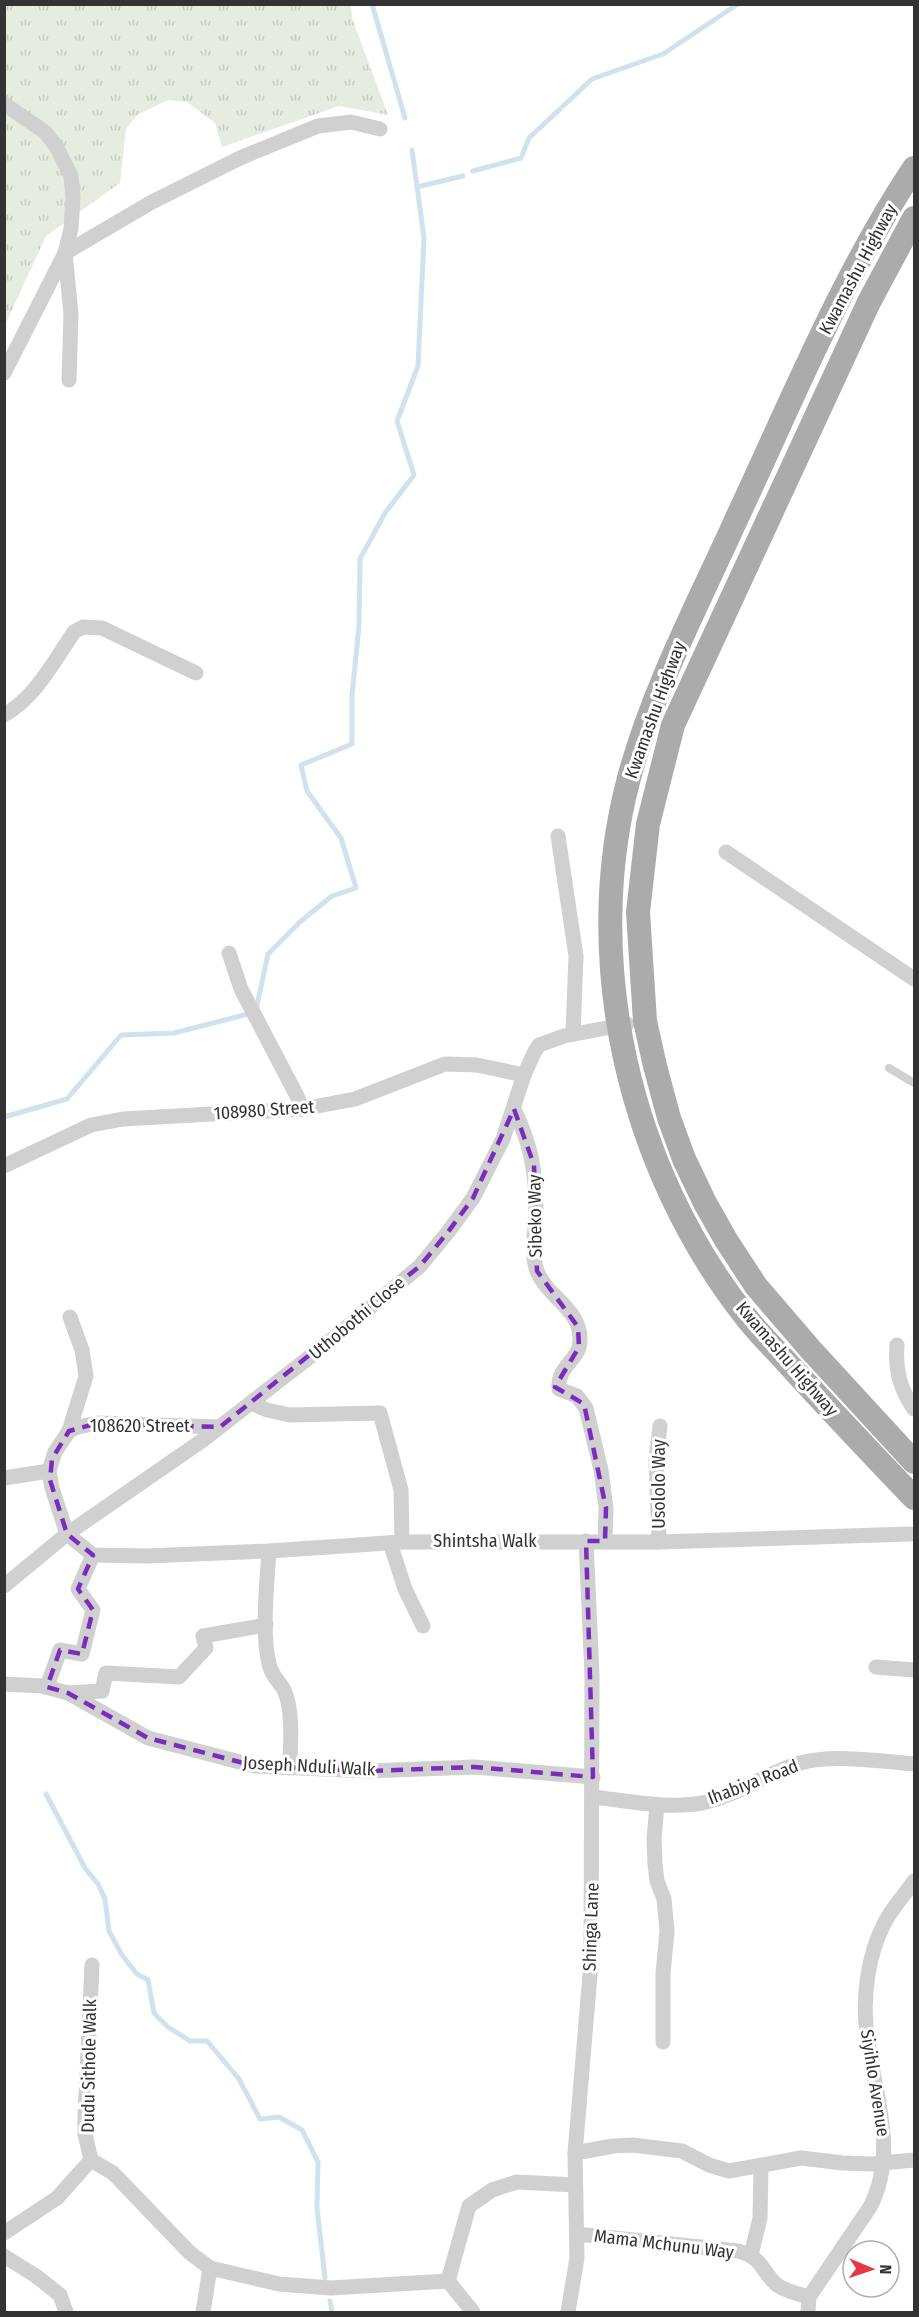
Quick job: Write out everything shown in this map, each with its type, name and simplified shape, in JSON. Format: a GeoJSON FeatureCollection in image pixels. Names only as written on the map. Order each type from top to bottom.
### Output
{"type":"FeatureCollection","features":[{"type":"Feature","properties":{"kind":"main road","name":"Kwamashu Highway"},"geometry":{"type":"LineString","coordinates":[[915,168],[872,237],[838,303],[680,642],[643,735],[628,781],[616,844],[611,904],[612,967],[619,1026],[645,1132],[666,1187],[688,1231],[746,1317],[915,1498]]}},
{"type":"Feature","properties":{"kind":"main road","name":"Kwamashu Highway"},"geometry":{"type":"LineString","coordinates":[[915,218],[869,302],[704,653],[673,725],[648,824],[638,912],[645,1021],[655,1066],[676,1139],[705,1203],[756,1286],[811,1350],[915,1462]]}},
{"type":"Feature","properties":{"kind":"main road"},"geometry":{"type":"LineString","coordinates":[[680,642],[704,653]]}},
{"type":"Feature","properties":{"kind":"street"},"geometry":{"type":"LineString","coordinates":[[4,104],[45,132],[56,146],[71,176],[73,197],[71,229],[65,253],[4,373]]}},
{"type":"Feature","properties":{"kind":"street"},"geometry":{"type":"LineString","coordinates":[[65,253],[152,202],[240,158],[318,126],[351,122],[380,129]]}},
{"type":"Feature","properties":{"kind":"street"},"geometry":{"type":"LineString","coordinates":[[65,253],[71,314],[69,380]]}},
{"type":"Feature","properties":{"kind":"street"},"geometry":{"type":"LineString","coordinates":[[4,715],[30,696],[74,632],[83,627],[102,628],[196,673]]}},
{"type":"Feature","properties":{"kind":"street"},"geometry":{"type":"LineString","coordinates":[[558,836],[576,956],[573,1034]]}},
{"type":"Feature","properties":{"kind":"street"},"geometry":{"type":"LineString","coordinates":[[726,852],[915,979]]}},
{"type":"Feature","properties":{"kind":"street"},"geometry":{"type":"LineString","coordinates":[[229,952],[241,989],[302,1109]]}},
{"type":"Feature","properties":{"kind":"street","name":"Uthobothi Close"},"geometry":{"type":"LineString","coordinates":[[4,1586],[67,1534],[220,1427],[334,1338],[420,1266],[473,1198],[503,1139],[524,1075],[543,1042],[645,1021]]}},
{"type":"Feature","properties":{"kind":"street","name":"108980 Street"},"geometry":{"type":"LineString","coordinates":[[4,1166],[91,1125],[123,1119],[302,1109],[355,1099],[445,1064],[477,1065],[524,1075]]}},
{"type":"Feature","properties":{"kind":"street","name":"Sibeko Way"},"geometry":{"type":"LineString","coordinates":[[514,1109],[531,1151],[534,1165],[536,1210],[534,1256],[537,1271],[573,1315],[578,1327],[579,1347],[561,1372],[558,1380],[559,1389],[577,1396],[586,1408],[601,1470],[606,1508],[605,1541]]}},
{"type":"Feature","properties":{"kind":"street"},"geometry":{"type":"LineString","coordinates":[[69,1431],[86,1376],[82,1350],[70,1317]]}},
{"type":"Feature","properties":{"kind":"street"},"geometry":{"type":"LineString","coordinates":[[897,1345],[897,1373],[905,1396],[915,1409]]}},
{"type":"Feature","properties":{"kind":"street"},"geometry":{"type":"LineString","coordinates":[[251,1403],[267,1410],[290,1415],[378,1412],[383,1417],[391,1458],[401,1490],[396,1543],[403,1582],[423,1626]]}},
{"type":"Feature","properties":{"kind":"street","name":"108620 Street"},"geometry":{"type":"LineString","coordinates":[[49,1471],[55,1452],[69,1431],[78,1426],[98,1423],[220,1427]]}},
{"type":"Feature","properties":{"kind":"street","name":"Usololo Way"},"geometry":{"type":"LineString","coordinates":[[659,1542],[656,1459],[660,1426]]}},
{"type":"Feature","properties":{"kind":"street"},"geometry":{"type":"LineString","coordinates":[[4,1478],[49,1471],[67,1534],[93,1555],[78,1589],[93,1610],[82,1653],[60,1650],[47,1687]]}},
{"type":"Feature","properties":{"kind":"street","name":"Shintsha Walk"},"geometry":{"type":"LineString","coordinates":[[93,1555],[147,1556],[396,1543],[586,1540],[659,1542],[910,1534]]}},
{"type":"Feature","properties":{"kind":"street","name":"Shinga Lane"},"geometry":{"type":"LineString","coordinates":[[568,2313],[577,2258],[575,2153],[591,1963],[592,1676],[586,1540]]}},
{"type":"Feature","properties":{"kind":"street"},"geometry":{"type":"LineString","coordinates":[[269,1551],[266,1625],[270,1666],[284,1690],[287,1704],[291,1738],[290,1768]]}},
{"type":"Feature","properties":{"kind":"street"},"geometry":{"type":"LineString","coordinates":[[68,1693],[102,1691],[106,1673],[178,1677],[206,1648],[203,1636],[226,1634],[266,1625]]}},
{"type":"Feature","properties":{"kind":"street"},"geometry":{"type":"LineString","coordinates":[[876,1667],[915,1670]]}},
{"type":"Feature","properties":{"kind":"street","name":"Joseph Nduli Walk"},"geometry":{"type":"LineString","coordinates":[[4,1684],[47,1687],[68,1693],[155,1740],[255,1766],[368,1771],[474,1767],[593,1778]]}},
{"type":"Feature","properties":{"kind":"street","name":"Ihabiya Road"},"geometry":{"type":"LineString","coordinates":[[593,1797],[657,1805],[709,1801],[807,1762],[877,1761],[915,1764]]}},
{"type":"Feature","properties":{"kind":"street"},"geometry":{"type":"LineString","coordinates":[[657,1805],[654,1839],[655,1864],[657,1881],[664,1899],[667,1931],[663,1974],[663,2042]]}},
{"type":"Feature","properties":{"kind":"street","name":"Siyihlo Avenue"},"geometry":{"type":"LineString","coordinates":[[808,2305],[875,2198],[885,2163],[881,2109],[866,2025],[869,1969],[883,1925],[915,1881]]}},
{"type":"Feature","properties":{"kind":"street","name":"Dudu Sithole Walk"},"geometry":{"type":"LineString","coordinates":[[91,2160],[85,2134],[85,2117],[92,1965]]}},
{"type":"Feature","properties":{"kind":"street"},"geometry":{"type":"LineString","coordinates":[[575,2153],[633,2145],[682,2151],[709,2165],[729,2171],[805,2158],[843,2163],[915,2160]]}},
{"type":"Feature","properties":{"kind":"street"},"geometry":{"type":"LineString","coordinates":[[4,2234],[57,2198],[91,2160],[113,2173],[189,2252],[210,2268],[279,2284],[331,2288],[448,2281]]}},
{"type":"Feature","properties":{"kind":"street","name":"Mama Mchunu Way"},"geometry":{"type":"LineString","coordinates":[[751,2255],[762,2202],[761,2167]]}},
{"type":"Feature","properties":{"kind":"street"},"geometry":{"type":"LineString","coordinates":[[448,2281],[469,2206],[492,2190],[518,2182],[575,2185]]}},
{"type":"Feature","properties":{"kind":"street","name":"Mama Mchunu Way"},"geometry":{"type":"LineString","coordinates":[[577,2234],[751,2255],[762,2264],[778,2286],[808,2305]]}},
{"type":"Feature","properties":{"kind":"street"},"geometry":{"type":"LineString","coordinates":[[4,2256],[36,2276],[60,2295],[66,2313]]}},
{"type":"Feature","properties":{"kind":"street"},"geometry":{"type":"LineString","coordinates":[[203,2313],[210,2268]]}},
{"type":"Feature","properties":{"kind":"street"},"geometry":{"type":"LineString","coordinates":[[448,2281],[473,2313]]}},
{"type":"Feature","properties":{"kind":"lane"},"geometry":{"type":"LineString","coordinates":[[889,1068],[915,1083]]}},
{"type":"Feature","properties":{"kind":"highlighted area"},"geometry":{"type":"Polygon","coordinates":[[[514,1109],[534,1165],[537,1271],[578,1327],[579,1347],[555,1387],[584,1404],[606,1508],[605,1541],[586,1541],[593,1777],[474,1767],[368,1771],[255,1766],[148,1738],[68,1693],[47,1687],[60,1650],[82,1654],[93,1610],[78,1589],[93,1555],[67,1534],[50,1480],[52,1459],[69,1431],[98,1423],[220,1427],[420,1266],[473,1198],[514,1109]]]}},
{"type":"Feature","properties":{"kind":"green space"},"geometry":{"type":"Polygon","coordinates":[[[5,5],[351,5],[352,18],[388,115],[339,106],[222,147],[215,123],[187,102],[168,100],[137,115],[126,129],[120,183],[46,236],[5,325],[5,5]]]}},
{"type":"Feature","properties":{"kind":"waterway"},"geometry":{"type":"LineString","coordinates":[[372,4],[405,118]]}},
{"type":"Feature","properties":{"kind":"waterway"},"geometry":{"type":"LineString","coordinates":[[473,171],[521,158],[529,138],[592,79],[663,54],[738,4]]}},
{"type":"Feature","properties":{"kind":"waterway"},"geometry":{"type":"LineString","coordinates":[[4,1117],[67,1099],[121,1035],[174,1033],[256,1010],[268,954],[301,921],[332,896],[356,888],[341,838],[307,791],[301,765],[352,744],[352,695],[359,626],[360,559],[385,513],[414,475],[397,421],[418,366],[424,238],[412,150]]}},
{"type":"Feature","properties":{"kind":"waterway"},"geometry":{"type":"LineString","coordinates":[[417,187],[463,176]]}},
{"type":"Feature","properties":{"kind":"waterway"},"geometry":{"type":"LineString","coordinates":[[46,1794],[85,1868],[98,1884],[105,1899],[109,1931],[122,1955],[137,1974],[148,1980],[154,2013],[168,2027],[190,2041],[207,2041],[239,2079],[260,2119],[279,2117],[302,2130],[318,2162],[317,2208],[325,2278]]}},
{"type":"Feature","properties":{"kind":"waterway"},"geometry":{"type":"LineString","coordinates":[[330,2301],[332,2312]]}}]}
